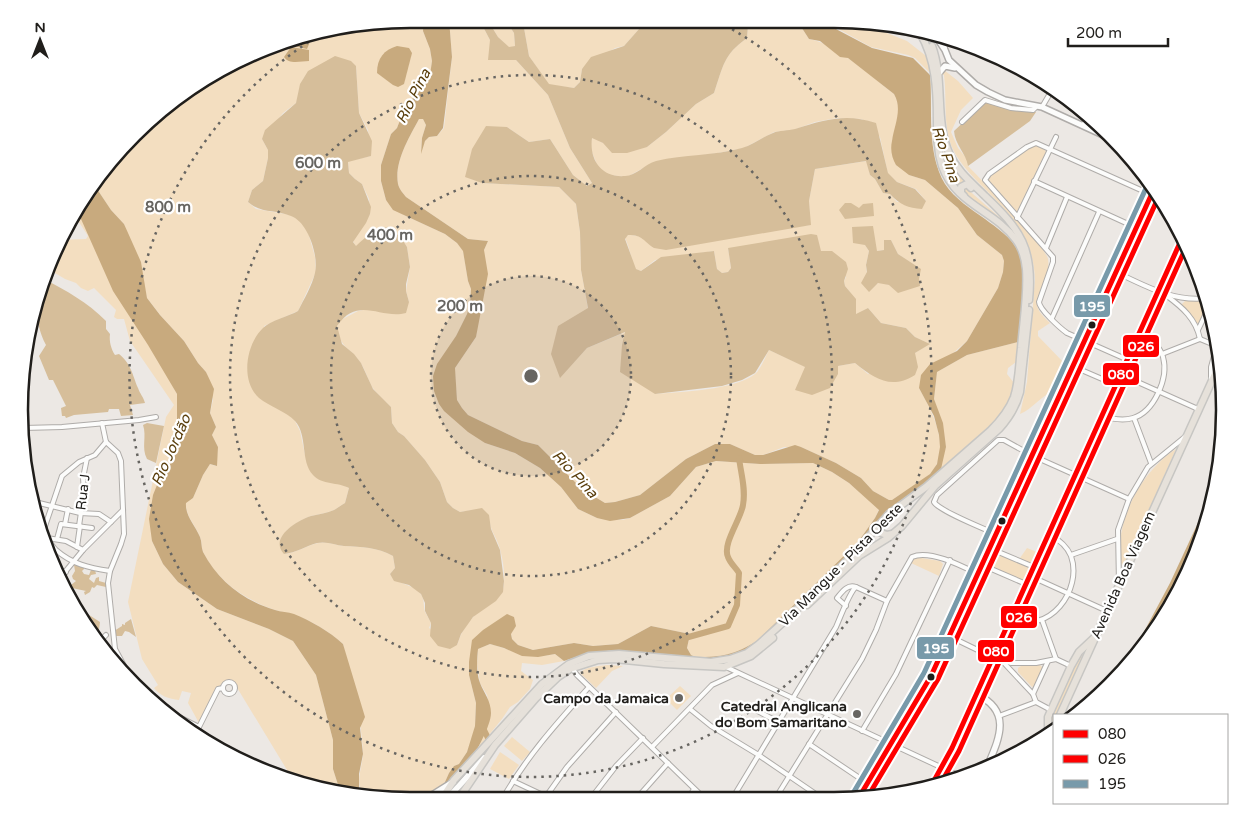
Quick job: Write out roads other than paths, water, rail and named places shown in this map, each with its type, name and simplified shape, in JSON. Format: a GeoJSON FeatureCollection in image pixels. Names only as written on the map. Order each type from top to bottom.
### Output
{"type":"FeatureCollection","features":[{"type":"Feature","properties":{"kind":"main road","name":"Via Mangue - Pista Oeste"},"geometry":{"type":"LineString","coordinates":[[447,792],[454,780],[542,684],[575,661],[589,656],[618,654],[711,662],[730,659],[746,653],[758,645],[848,560],[882,521],[897,507],[926,487],[998,423],[1010,406],[1017,384],[1026,280],[1024,258],[1011,235],[955,190],[943,168],[937,141],[938,77],[923,39]]}},
{"type":"Feature","properties":{"kind":"main road"},"geometry":{"type":"LineString","coordinates":[[453,792],[544,689],[572,668],[598,660],[615,659],[699,666],[724,666],[744,660],[766,644],[855,560],[894,533],[909,519],[936,486],[999,429],[1012,412],[1017,402],[1022,381],[1031,275],[1026,250],[1020,236],[1010,222],[969,181],[956,166],[949,153],[942,125],[936,58],[928,40]]}},
{"type":"Feature","properties":{"kind":"main road"},"geometry":{"type":"LineString","coordinates":[[981,211],[961,193],[963,186],[969,185],[1010,222]]}},
{"type":"Feature","properties":{"kind":"main road"},"geometry":{"type":"LineString","coordinates":[[870,790],[931,676],[978,574],[999,535],[1121,275],[1152,199]]}},
{"type":"Feature","properties":{"kind":"main road"},"geometry":{"type":"LineString","coordinates":[[1036,457],[1140,229]]}},
{"type":"Feature","properties":{"kind":"main road"},"geometry":{"type":"LineString","coordinates":[[937,777],[1122,375],[1179,247]]}},
{"type":"Feature","properties":{"kind":"main road","name":"Avenida Boa Viagem"},"geometry":{"type":"LineString","coordinates":[[1060,714],[1214,375]]}},
{"type":"Feature","properties":{"kind":"main road"},"geometry":{"type":"LineString","coordinates":[[882,521],[880,529],[882,533],[887,535],[894,533]]}},
{"type":"Feature","properties":{"kind":"main road"},"geometry":{"type":"LineString","coordinates":[[863,790],[932,686],[989,568],[996,551],[999,535]]}},
{"type":"Feature","properties":{"kind":"main road"},"geometry":{"type":"LineString","coordinates":[[1048,726],[1048,716],[1071,666],[1079,652],[1098,633]]}},
{"type":"Feature","properties":{"kind":"main road"},"geometry":{"type":"LineString","coordinates":[[976,694],[985,698],[999,716],[1001,730],[992,757]]}},
{"type":"Feature","properties":{"kind":"main road"},"geometry":{"type":"LineString","coordinates":[[463,792],[495,745]]}},
{"type":"Feature","properties":{"kind":"main road"},"geometry":{"type":"LineString","coordinates":[[437,792],[454,780]]}},
{"type":"Feature","properties":{"kind":"street"},"geometry":{"type":"LineString","coordinates":[[941,44],[945,50]]}},
{"type":"Feature","properties":{"kind":"street"},"geometry":{"type":"LineString","coordinates":[[944,44],[949,60],[976,85],[1012,102],[1040,106],[1096,132]]}},
{"type":"Feature","properties":{"kind":"street"},"geometry":{"type":"LineString","coordinates":[[938,77],[942,68],[948,66],[960,71]]}},
{"type":"Feature","properties":{"kind":"street"},"geometry":{"type":"LineString","coordinates":[[962,122],[985,100],[1021,110],[1033,110],[1040,106],[1050,95]]}},
{"type":"Feature","properties":{"kind":"street"},"geometry":{"type":"LineString","coordinates":[[1083,126],[1085,122]]}},
{"type":"Feature","properties":{"kind":"street"},"geometry":{"type":"LineString","coordinates":[[1017,218],[1056,137]]}},
{"type":"Feature","properties":{"kind":"street"},"geometry":{"type":"LineString","coordinates":[[1128,360],[1060,328],[1038,305],[1053,257],[985,180],[989,174],[1032,143],[1036,143],[1145,189]]}},
{"type":"Feature","properties":{"kind":"street"},"geometry":{"type":"LineString","coordinates":[[1034,181],[1140,229]]}},
{"type":"Feature","properties":{"kind":"street"},"geometry":{"type":"LineString","coordinates":[[1046,248],[1067,197]]}},
{"type":"Feature","properties":{"kind":"street"},"geometry":{"type":"LineString","coordinates":[[1052,318],[1099,212]]}},
{"type":"Feature","properties":{"kind":"street"},"geometry":{"type":"LineString","coordinates":[[1175,256],[1184,259]]}},
{"type":"Feature","properties":{"kind":"street"},"geometry":{"type":"LineString","coordinates":[[1121,275],[1158,292],[1186,299],[1198,298]]}},
{"type":"Feature","properties":{"kind":"street"},"geometry":{"type":"LineString","coordinates":[[1165,294],[1181,306],[1193,320],[1200,339]]}},
{"type":"Feature","properties":{"kind":"street"},"geometry":{"type":"LineString","coordinates":[[1181,306],[1181,302],[1186,299]]}},
{"type":"Feature","properties":{"kind":"street"},"geometry":{"type":"LineString","coordinates":[[1198,330],[1204,318]]}},
{"type":"Feature","properties":{"kind":"street"},"geometry":{"type":"LineString","coordinates":[[1102,416],[1120,420],[1134,418],[1147,409],[1163,382],[1162,354],[1141,331]]}},
{"type":"Feature","properties":{"kind":"street"},"geometry":{"type":"LineString","coordinates":[[1162,354],[1200,339],[1209,342]]}},
{"type":"Feature","properties":{"kind":"street","name":"Avenida Boa Viagem"},"geometry":{"type":"LineString","coordinates":[[1211,381],[1212,362]]}},
{"type":"Feature","properties":{"kind":"street"},"geometry":{"type":"LineString","coordinates":[[1078,369],[1116,385]]}},
{"type":"Feature","properties":{"kind":"street"},"geometry":{"type":"LineString","coordinates":[[1122,375],[1198,410]]}},
{"type":"Feature","properties":{"kind":"street"},"geometry":{"type":"LineString","coordinates":[[28,428],[62,427],[156,417]]}},
{"type":"Feature","properties":{"kind":"street"},"geometry":{"type":"LineString","coordinates":[[1134,418],[1152,463]]}},
{"type":"Feature","properties":{"kind":"street"},"geometry":{"type":"LineString","coordinates":[[102,423],[106,442],[121,458],[122,539],[110,571],[108,587],[115,649],[121,659]]}},
{"type":"Feature","properties":{"kind":"street","name":"Avenida Boa Viagem"},"geometry":{"type":"LineString","coordinates":[[1119,586],[1118,530],[1129,499],[1142,474],[1152,463],[1186,435]]}},
{"type":"Feature","properties":{"kind":"street"},"geometry":{"type":"LineString","coordinates":[[999,535],[949,512],[934,502],[937,495],[998,440],[1002,439],[1036,457],[1129,499]]}},
{"type":"Feature","properties":{"kind":"street"},"geometry":{"type":"LineString","coordinates":[[47,527],[62,476],[87,458],[95,455],[106,442]]}},
{"type":"Feature","properties":{"kind":"street","name":"Rua J"},"geometry":{"type":"LineString","coordinates":[[77,547],[84,491],[83,478],[87,458]]}},
{"type":"Feature","properties":{"kind":"street"},"geometry":{"type":"LineString","coordinates":[[40,503],[80,512],[99,514],[111,522]]}},
{"type":"Feature","properties":{"kind":"street"},"geometry":{"type":"LineString","coordinates":[[57,539],[68,509]]}},
{"type":"Feature","properties":{"kind":"street"},"geometry":{"type":"LineString","coordinates":[[66,572],[83,550],[123,510]]}},
{"type":"Feature","properties":{"kind":"street"},"geometry":{"type":"LineString","coordinates":[[63,524],[92,528]]}},
{"type":"Feature","properties":{"kind":"street"},"geometry":{"type":"LineString","coordinates":[[1011,618],[1020,622],[1030,623],[1042,620],[1056,611],[1067,593],[1072,576],[1071,556],[1062,543],[1049,534]]}},
{"type":"Feature","properties":{"kind":"street"},"geometry":{"type":"LineString","coordinates":[[50,537],[66,541],[83,550]]}},
{"type":"Feature","properties":{"kind":"street"},"geometry":{"type":"LineString","coordinates":[[1071,556],[1117,539]]}},
{"type":"Feature","properties":{"kind":"street"},"geometry":{"type":"LineString","coordinates":[[1109,542],[1113,544],[1117,553]]}},
{"type":"Feature","properties":{"kind":"street"},"geometry":{"type":"LineString","coordinates":[[53,546],[74,563],[110,571]]}},
{"type":"Feature","properties":{"kind":"street"},"geometry":{"type":"LineString","coordinates":[[996,551],[1034,567]]}},
{"type":"Feature","properties":{"kind":"street"},"geometry":{"type":"LineString","coordinates":[[779,792],[862,659],[887,602],[912,556],[920,554],[950,560],[978,574]]}},
{"type":"Feature","properties":{"kind":"street"},"geometry":{"type":"LineString","coordinates":[[941,558],[946,567]]}},
{"type":"Feature","properties":{"kind":"street"},"geometry":{"type":"LineString","coordinates":[[862,731],[896,674],[950,560]]}},
{"type":"Feature","properties":{"kind":"street"},"geometry":{"type":"LineString","coordinates":[[989,568],[1026,584]]}},
{"type":"Feature","properties":{"kind":"street"},"geometry":{"type":"LineString","coordinates":[[1030,576],[1107,612]]}},
{"type":"Feature","properties":{"kind":"street"},"geometry":{"type":"LineString","coordinates":[[846,606],[838,601],[838,597],[846,588],[851,586],[887,602]]}},
{"type":"Feature","properties":{"kind":"street"},"geometry":{"type":"LineString","coordinates":[[736,792],[836,627],[854,588]]}},
{"type":"Feature","properties":{"kind":"street"},"geometry":{"type":"LineString","coordinates":[[1042,620],[1056,659]]}},
{"type":"Feature","properties":{"kind":"street"},"geometry":{"type":"LineString","coordinates":[[103,638],[106,635]]}},
{"type":"Feature","properties":{"kind":"street"},"geometry":{"type":"LineString","coordinates":[[955,639],[1002,661],[1021,664],[1056,659],[1071,666]]}},
{"type":"Feature","properties":{"kind":"street"},"geometry":{"type":"LineString","coordinates":[[1002,661],[1033,694],[1036,702],[1051,710]]}},
{"type":"Feature","properties":{"kind":"street"},"geometry":{"type":"LineString","coordinates":[[1033,694],[1048,661]]}},
{"type":"Feature","properties":{"kind":"street"},"geometry":{"type":"LineString","coordinates":[[1015,674],[1017,666],[1021,664]]}},
{"type":"Feature","properties":{"kind":"street"},"geometry":{"type":"LineString","coordinates":[[724,666],[952,772]]}},
{"type":"Feature","properties":{"kind":"street"},"geometry":{"type":"LineString","coordinates":[[572,668],[576,675],[697,792]]}},
{"type":"Feature","properties":{"kind":"street"},"geometry":{"type":"LineString","coordinates":[[652,747],[715,683],[737,672]]}},
{"type":"Feature","properties":{"kind":"street"},"geometry":{"type":"LineString","coordinates":[[507,792],[541,742],[589,687]]}},
{"type":"Feature","properties":{"kind":"street"},"geometry":{"type":"LineString","coordinates":[[196,726],[199,727],[216,696],[224,690]]}},
{"type":"Feature","properties":{"kind":"street"},"geometry":{"type":"LineString","coordinates":[[999,716],[1036,702]]}},
{"type":"Feature","properties":{"kind":"street"},"geometry":{"type":"LineString","coordinates":[[752,708],[778,722]]}},
{"type":"Feature","properties":{"kind":"street"},"geometry":{"type":"LineString","coordinates":[[690,709],[711,726],[758,754],[812,792]]}},
{"type":"Feature","properties":{"kind":"street"},"geometry":{"type":"LineString","coordinates":[[550,792],[567,767],[616,712]]}},
{"type":"Feature","properties":{"kind":"street"},"geometry":{"type":"LineString","coordinates":[[596,792],[616,766],[643,738]]}},
{"type":"Feature","properties":{"kind":"street"},"geometry":{"type":"LineString","coordinates":[[809,744],[868,783]]}},
{"type":"Feature","properties":{"kind":"street"},"geometry":{"type":"LineString","coordinates":[[642,792],[668,763]]}},
{"type":"Feature","properties":{"kind":"street"},"geometry":{"type":"LineString","coordinates":[[513,781],[536,792]]}},
{"type":"Feature","properties":{"kind":"waterway"},"geometry":{"type":"LineString","coordinates":[[684,641],[685,638],[728,626],[737,605],[739,573],[729,559],[727,552],[730,539],[742,511],[744,499],[739,458]]}},
{"type":"Feature","properties":{"kind":"waterway"},"geometry":{"type":"LineString","coordinates":[[482,726],[490,742]]}},
{"type":"Feature","properties":{"kind":"waterway"},"geometry":{"type":"LineString","coordinates":[[471,768],[486,748]]}},
{"type":"Feature","properties":{"kind":"place","name":"Campo da Jamaica"},"geometry":{"type":"Point","coordinates":[679,698]}},
{"type":"Feature","properties":{"kind":"place","name":"Catedral Anglicana do Bom Samaritano"},"geometry":{"type":"Point","coordinates":[857,714]}},
{"type":"Feature","properties":{"kind":"water label","name":"Rio Pina"},"geometry":{"type":"Point","coordinates":[413,96]}},
{"type":"Feature","properties":{"kind":"water label","name":"Rio Pina"},"geometry":{"type":"Point","coordinates":[946,154]}},
{"type":"Feature","properties":{"kind":"water label","name":"Rio Jordão"},"geometry":{"type":"Point","coordinates":[171,450]}},
{"type":"Feature","properties":{"kind":"water label","name":"Rio Pina"},"geometry":{"type":"Point","coordinates":[575,474]}}]}
